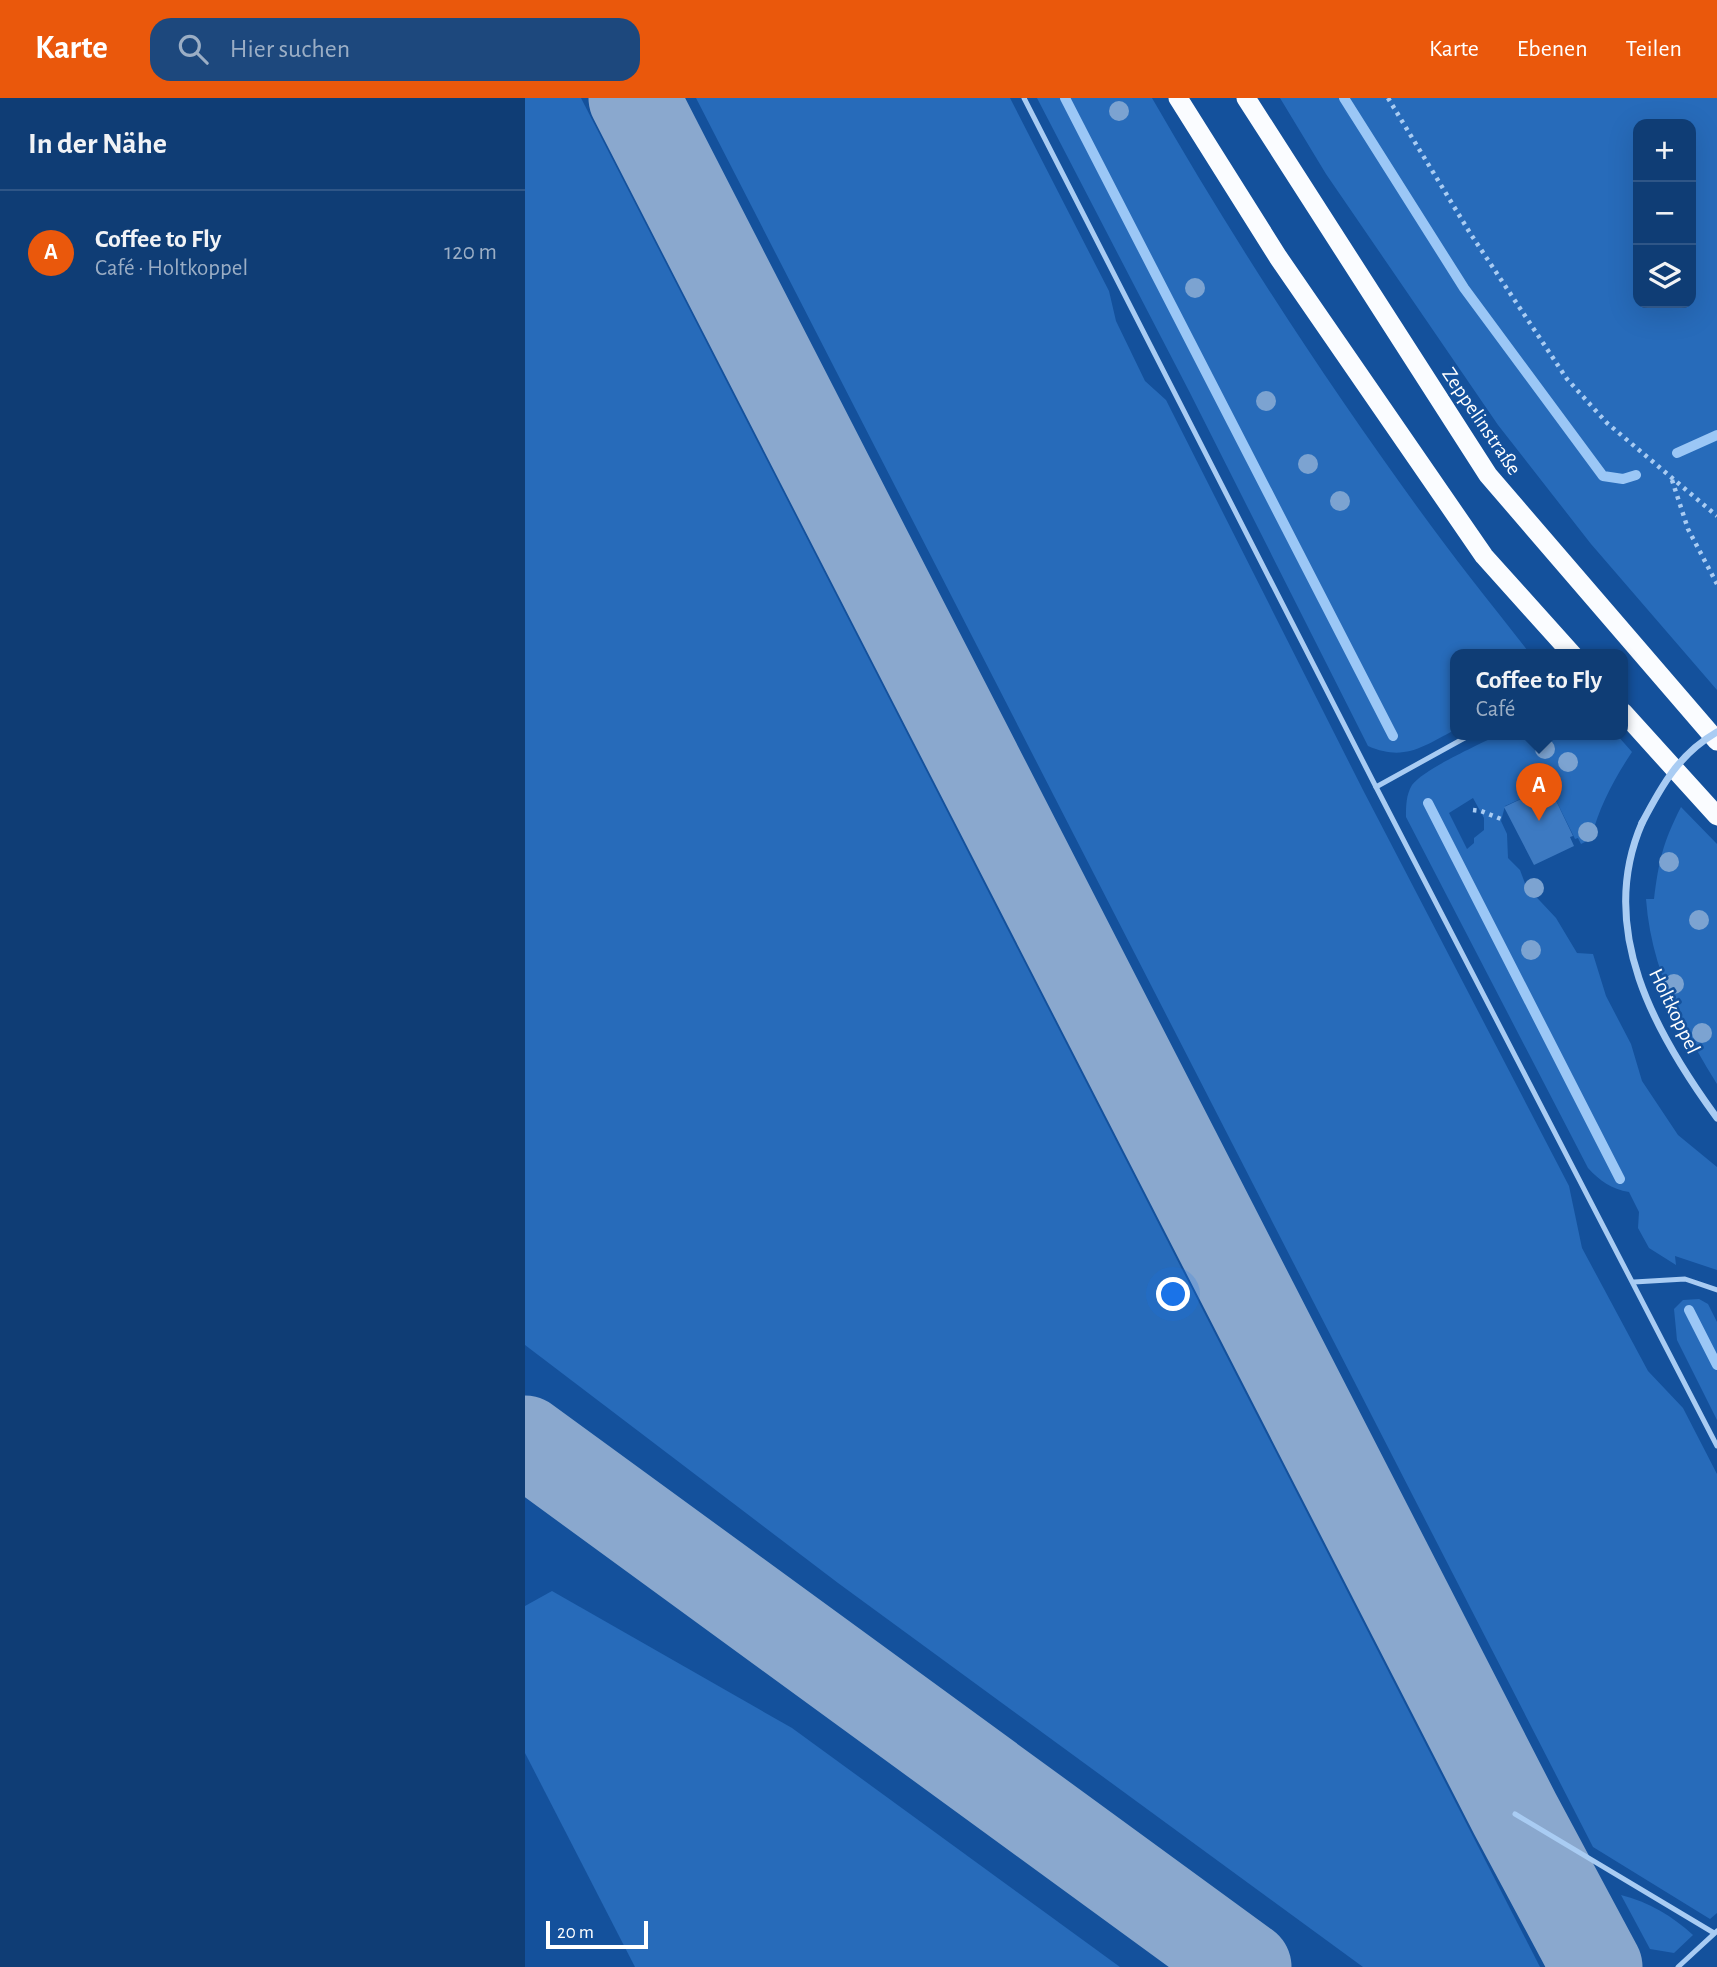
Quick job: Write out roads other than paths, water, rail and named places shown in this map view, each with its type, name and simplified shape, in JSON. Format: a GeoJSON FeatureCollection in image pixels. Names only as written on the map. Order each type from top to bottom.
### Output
{"type":"FeatureCollection","features":[{"type":"Feature","properties":{"kind":"highway"},"geometry":{"type":"LineString","coordinates":[[1178,98],[1278,257],[1484,556],[1568,649]]}},
{"type":"Feature","properties":{"kind":"highway","name":"Zeppelinstraße"},"geometry":{"type":"LineString","coordinates":[[1246,98],[1488,475],[1717,741]]}},
{"type":"Feature","properties":{"kind":"highway"},"geometry":{"type":"LineString","coordinates":[[1628,718],[1717,816]]}},
{"type":"Feature","properties":{"kind":"street","name":"Holtkoppel"},"geometry":{"type":"LineString","coordinates":[[1717,732],[1685,755],[1666,780],[1642,823],[1631,848],[1625,904],[1634,966],[1661,1032],[1691,1082],[1717,1118]]}},
{"type":"Feature","properties":{"kind":"lane"},"geometry":{"type":"LineString","coordinates":[[1024,98],[1717,1446]]}},
{"type":"Feature","properties":{"kind":"lane"},"geometry":{"type":"LineString","coordinates":[[1376,787],[1461,740]]}},
{"type":"Feature","properties":{"kind":"lane"},"geometry":{"type":"LineString","coordinates":[[1634,1282],[1685,1279],[1717,1290]]}},
{"type":"Feature","properties":{"kind":"lane"},"geometry":{"type":"LineString","coordinates":[[1515,1814],[1715,1932],[1678,1967]]}},
{"type":"Feature","properties":{"kind":"waterway"},"geometry":{"type":"LineString","coordinates":[[1065,98],[1393,736]]}},
{"type":"Feature","properties":{"kind":"waterway"},"geometry":{"type":"LineString","coordinates":[[1344,98],[1464,288],[1603,476],[1623,479],[1636,475]]}},
{"type":"Feature","properties":{"kind":"waterway"},"geometry":{"type":"LineString","coordinates":[[1677,453],[1717,435]]}},
{"type":"Feature","properties":{"kind":"waterway"},"geometry":{"type":"LineString","coordinates":[[1428,803],[1620,1179]]}},
{"type":"Feature","properties":{"kind":"waterway"},"geometry":{"type":"LineString","coordinates":[[1689,1310],[1717,1365]]}},
{"type":"Feature","properties":{"kind":"place","name":"Coffee to Fly"},"geometry":{"type":"Point","coordinates":[1539,821]}}]}
